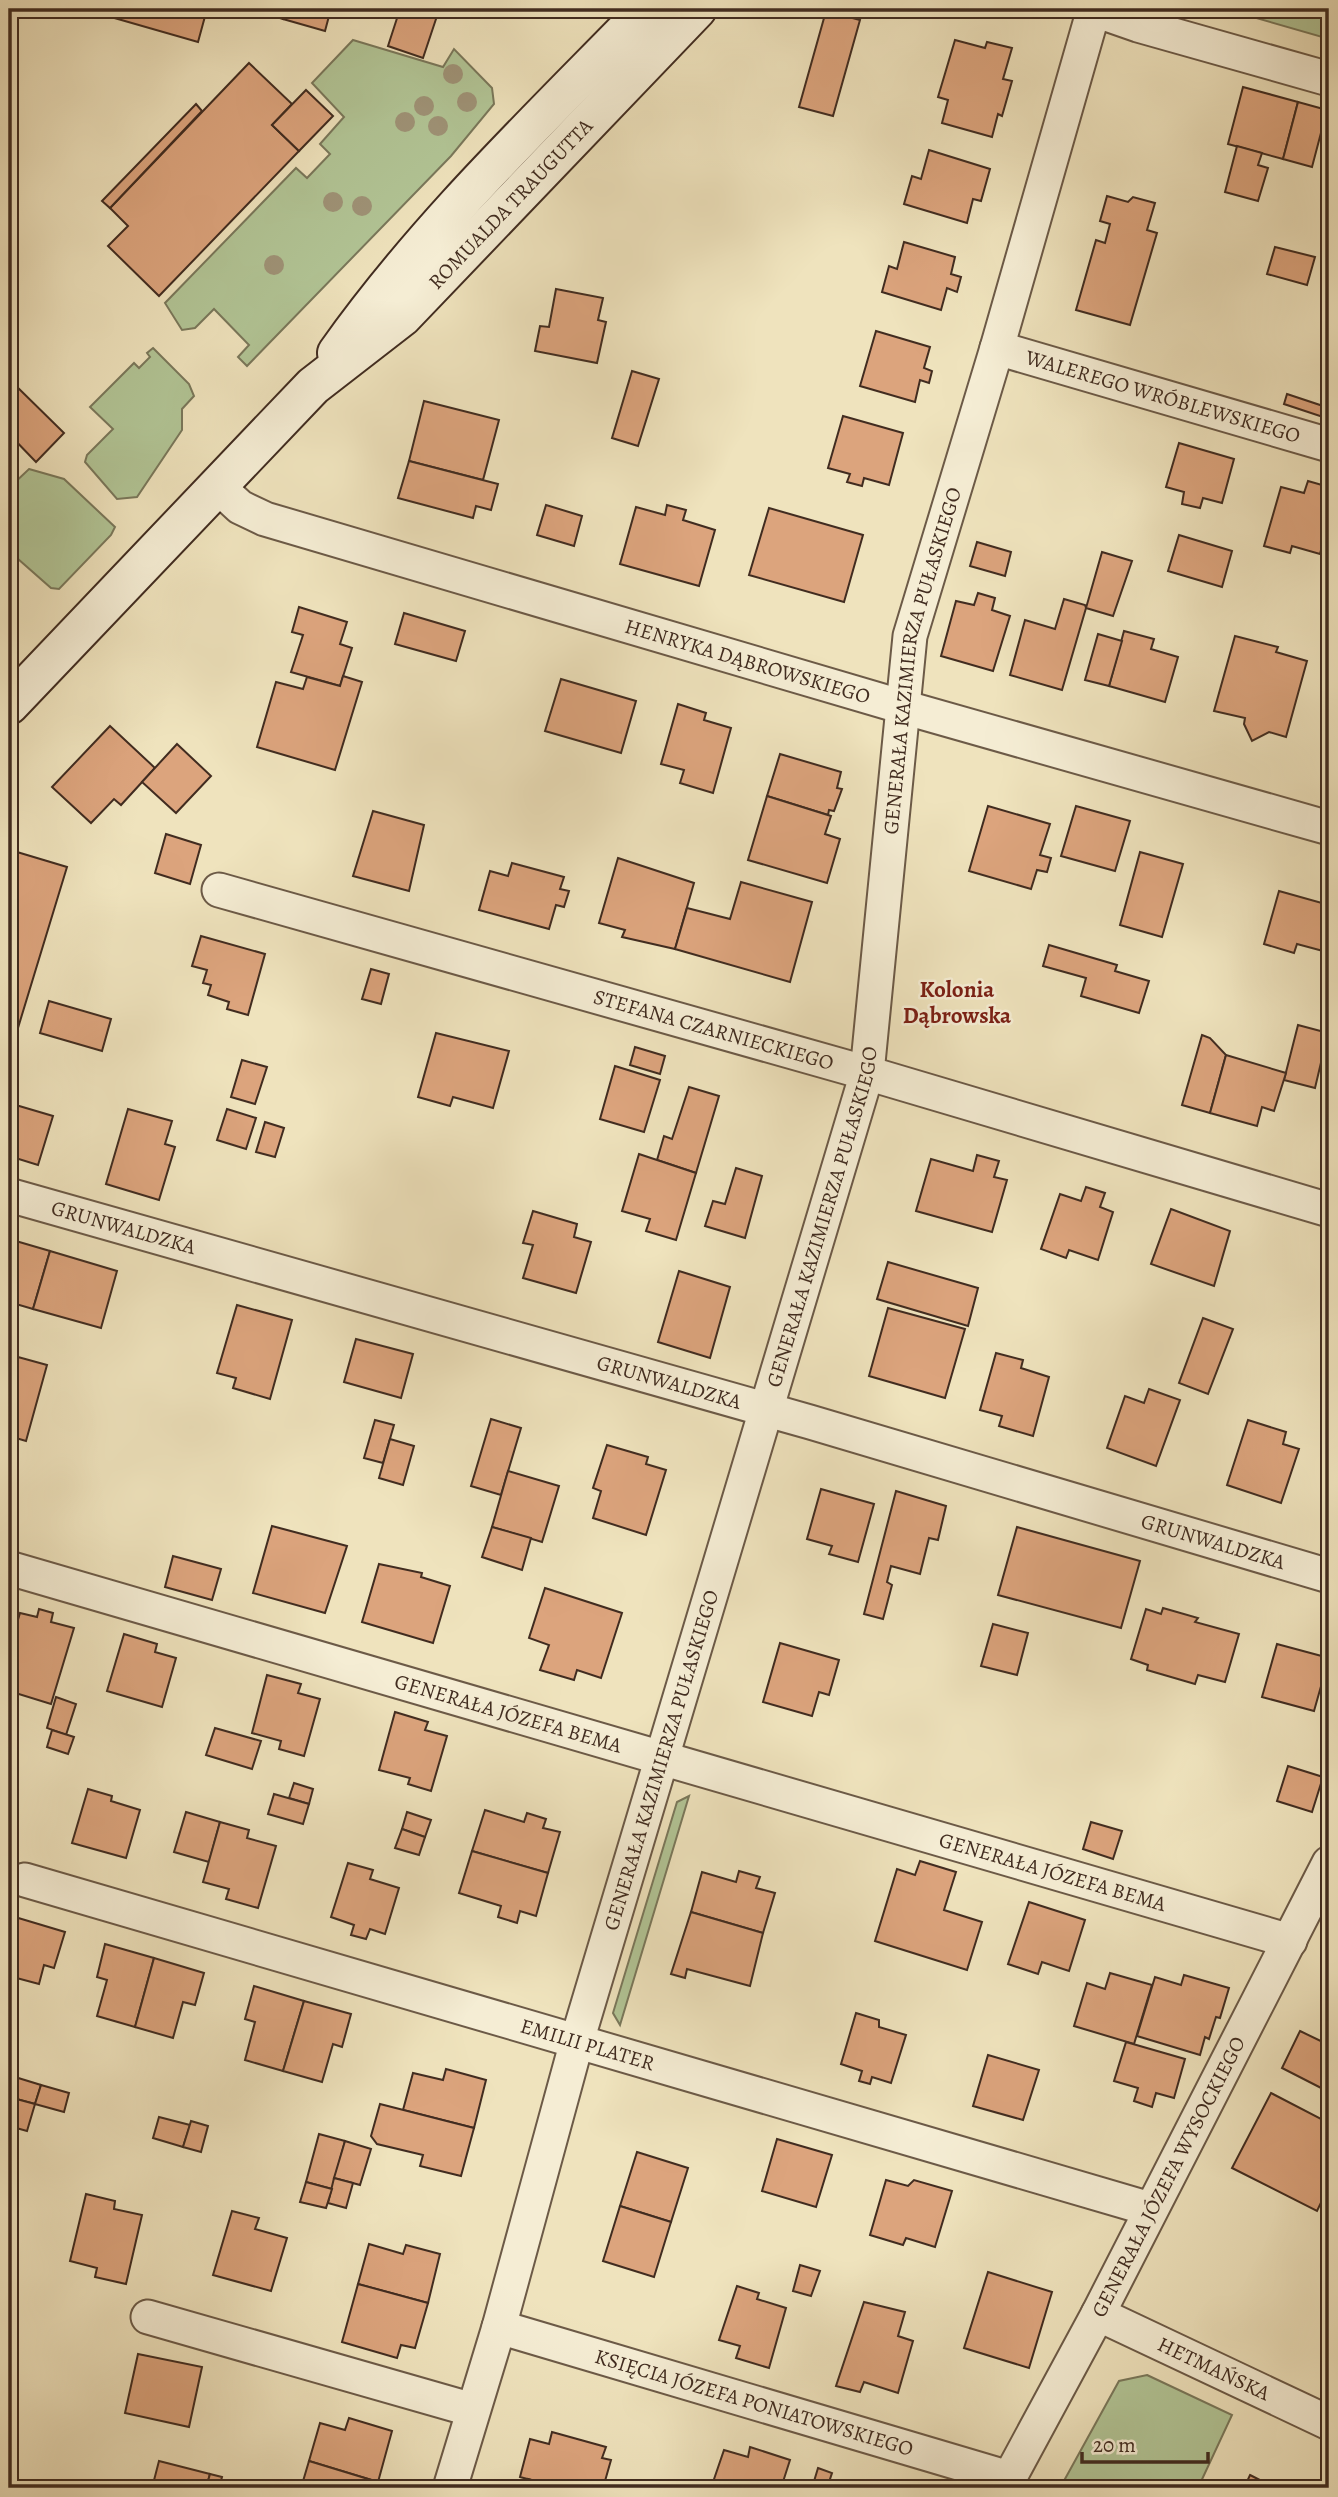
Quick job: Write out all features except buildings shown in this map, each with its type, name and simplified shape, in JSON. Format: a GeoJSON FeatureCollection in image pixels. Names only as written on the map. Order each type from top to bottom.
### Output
{"type":"FeatureCollection","features":[{"type":"Feature","properties":{"kind":"street","name":"ROMUALDA TRAUGUTTA"},"geometry":{"type":"LineString","coordinates":[[9,705],[313,386],[378,295],[647,9]]}},
{"type":"Feature","properties":{"kind":"street","name":"ROMUALDA TRAUGUTTA"},"geometry":{"type":"LineString","coordinates":[[313,386],[402,317],[697,9]]}},
{"type":"Feature","properties":{"kind":"street"},"geometry":{"type":"LineString","coordinates":[[1093,9],[1138,26],[1329,79]]}},
{"type":"Feature","properties":{"kind":"street","name":"GENERAŁA KAZIMIERZA PUŁASKIEGO"},"geometry":{"type":"LineString","coordinates":[[450,2488],[499,2327],[578,2041],[867,1073],[910,636],[998,348],[1093,9]]}},
{"type":"Feature","properties":{"kind":"street","name":"WALEREGO WRÓBLEWSKIEGO"},"geometry":{"type":"LineString","coordinates":[[998,348],[1329,445]]}},
{"type":"Feature","properties":{"kind":"street","name":"HENRYKA DĄBROWSKIEGO"},"geometry":{"type":"LineString","coordinates":[[217,486],[240,507],[265,519],[903,707],[1329,828]]}},
{"type":"Feature","properties":{"kind":"street","name":"STEFANA CZARNIECKIEGO"},"geometry":{"type":"LineString","coordinates":[[219,890],[867,1073],[1329,1210]]}},
{"type":"Feature","properties":{"kind":"street","name":"GRUNWALDZKA"},"geometry":{"type":"LineString","coordinates":[[9,1195],[768,1410],[1329,1576]]}},
{"type":"Feature","properties":{"kind":"street","name":"GENERAŁA JÓZEFA BEMA"},"geometry":{"type":"LineString","coordinates":[[9,1568],[664,1756],[1290,1941]]}},
{"type":"Feature","properties":{"kind":"street","name":"GENERAŁA JÓZEFA WYSOCKIEGO"},"geometry":{"type":"LineString","coordinates":[[1007,2483],[1098,2314],[1329,1863]]}},
{"type":"Feature","properties":{"kind":"street","name":"EMILII PLATER"},"geometry":{"type":"LineString","coordinates":[[25,1880],[1150,2209]]}},
{"type":"Feature","properties":{"kind":"street","name":"HETMAŃSKA"},"geometry":{"type":"LineString","coordinates":[[1098,2314],[1329,2423]]}},
{"type":"Feature","properties":{"kind":"street"},"geometry":{"type":"LineString","coordinates":[[148,2317],[473,2410]]}},
{"type":"Feature","properties":{"kind":"street","name":"KSIĘCIA JÓZEFA PONIATOWSKIEGO"},"geometry":{"type":"LineString","coordinates":[[499,2327],[1007,2483]]}},
{"type":"Feature","properties":{"kind":"green space"},"geometry":{"type":"Polygon","coordinates":[[[1225,9],[1329,9],[1329,39],[1225,9]]]}},
{"type":"Feature","properties":{"kind":"green space"},"geometry":{"type":"Polygon","coordinates":[[[353,40],[443,67],[454,49],[492,88],[494,104],[451,156],[247,366],[238,357],[249,345],[214,309],[195,328],[182,330],[165,303],[296,168],[307,178],[330,154],[320,144],[344,117],[312,83],[353,40]]]}},
{"type":"Feature","properties":{"kind":"green space"},"geometry":{"type":"Polygon","coordinates":[[[153,348],[189,384],[194,396],[182,409],[182,430],[137,497],[117,499],[85,462],[87,455],[113,429],[90,407],[134,363],[139,368],[150,357],[147,353],[153,348]]]}},
{"type":"Feature","properties":{"kind":"green space"},"geometry":{"type":"Polygon","coordinates":[[[29,469],[64,479],[115,527],[111,535],[59,589],[51,588],[9,551],[9,488],[29,469]]]}},
{"type":"Feature","properties":{"kind":"green space"},"geometry":{"type":"Polygon","coordinates":[[[689,1796],[620,2025],[613,2013],[677,1802],[689,1796]]]}},
{"type":"Feature","properties":{"kind":"green space"},"geometry":{"type":"Polygon","coordinates":[[[1147,2375],[1232,2415],[1198,2488],[1060,2488],[1119,2381],[1147,2375]]]}},
{"type":"Feature","properties":{"kind":"district","name":"Kolonia Dąbrowska"},"geometry":{"type":"Point","coordinates":[957,1002]}}]}
